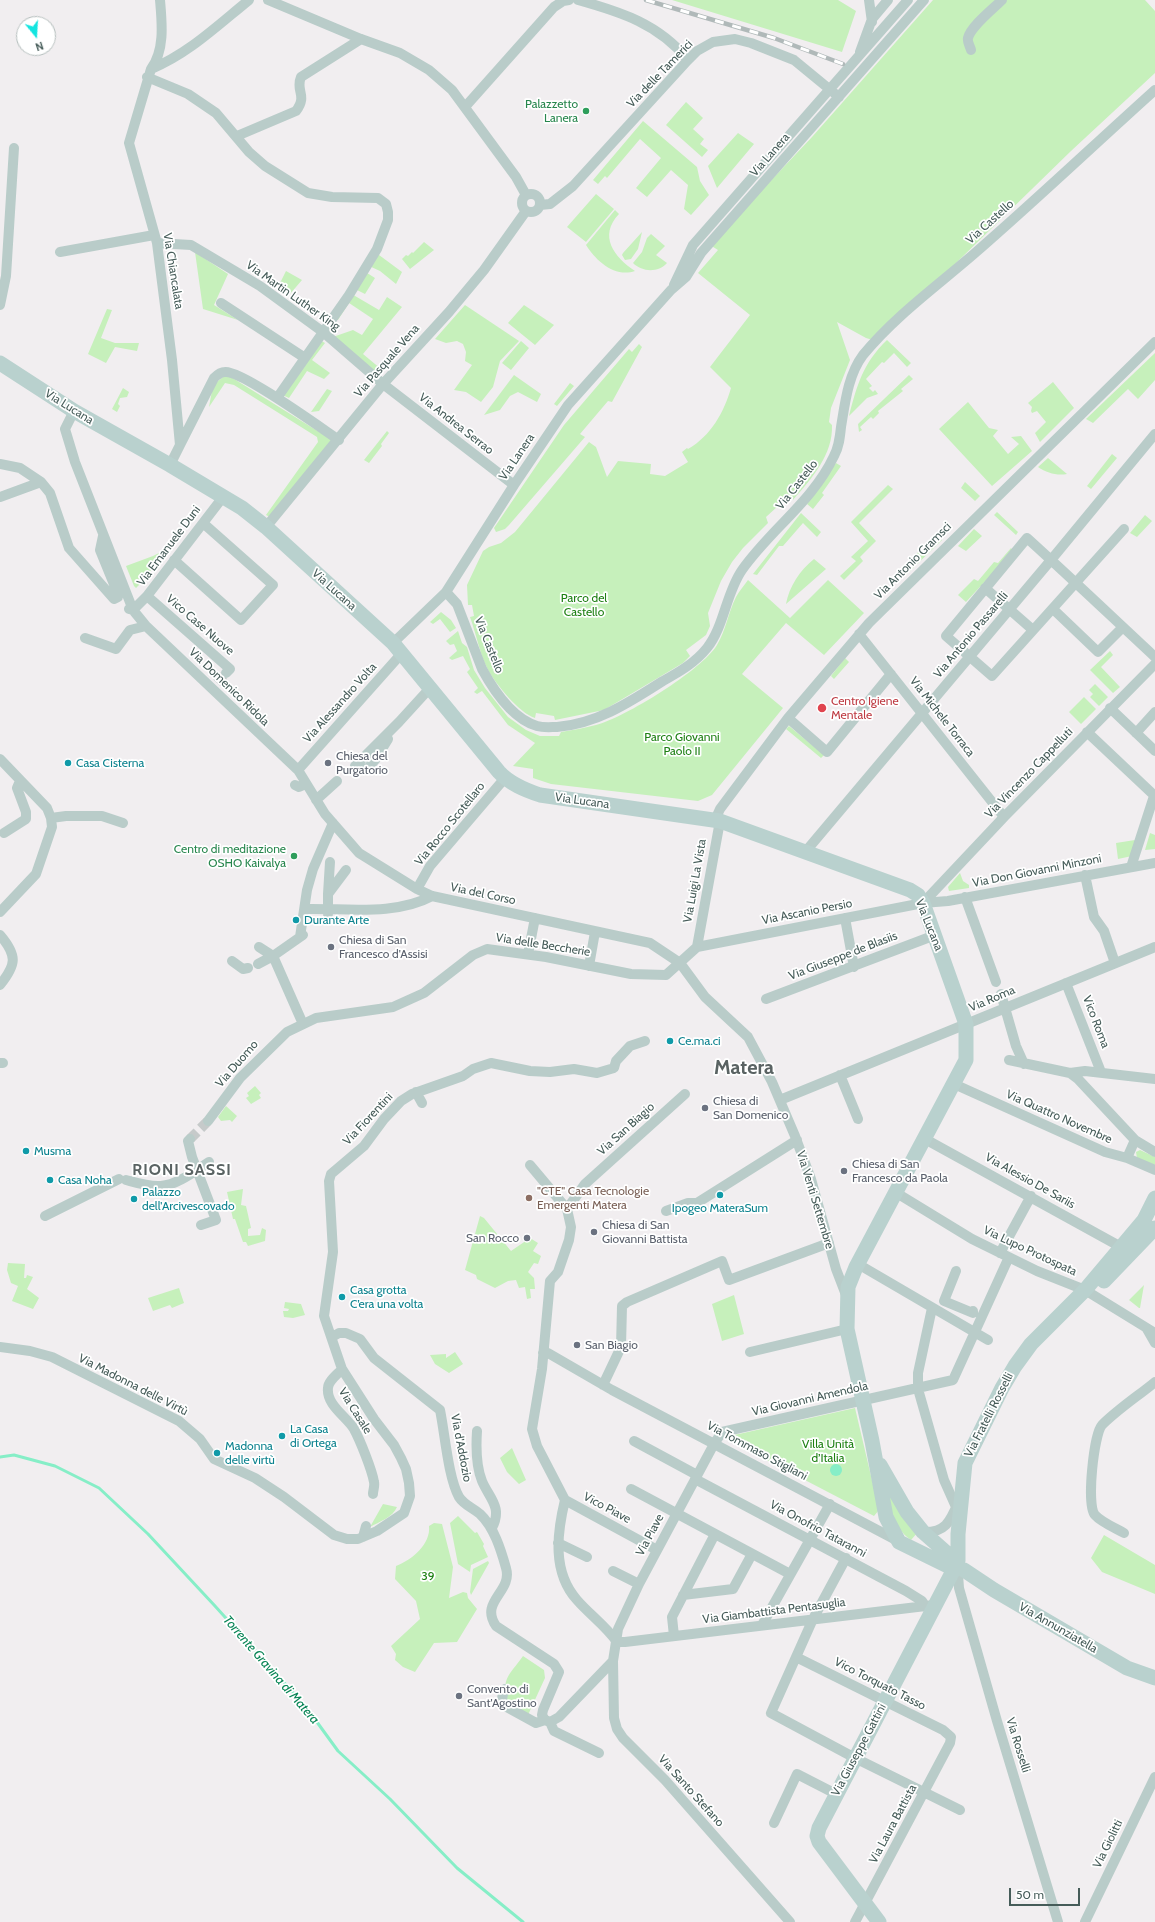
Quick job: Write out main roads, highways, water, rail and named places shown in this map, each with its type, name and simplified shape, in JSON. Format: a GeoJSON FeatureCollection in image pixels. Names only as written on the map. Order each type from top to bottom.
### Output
{"type":"FeatureCollection","features":[{"type":"Feature","properties":{"kind":"waterway","name":"Torrente Gravina di Matera"},"geometry":{"type":"LineString","coordinates":[[0,1457],[14,1455],[55,1466],[99,1488],[148,1534],[215,1606],[306,1707],[338,1751],[390,1799],[457,1868],[523,1922]]}},
{"type":"Feature","properties":{"kind":"tunnel"},"geometry":{"type":"LineString","coordinates":[[217,683],[226,673]]}},
{"type":"Feature","properties":{"kind":"tunnel"},"geometry":{"type":"LineString","coordinates":[[190,1139],[208,1121]]}},
{"type":"Feature","properties":{"kind":"railway"},"geometry":{"type":"LineString","coordinates":[[646,0],[774,38],[843,64]]}},
{"type":"Feature","properties":{"kind":"place","name":"Palazzetto Lanera"},"geometry":{"type":"Point","coordinates":[586,111]}},
{"type":"Feature","properties":{"kind":"place","name":"Centro Igiene Mentale"},"geometry":{"type":"Point","coordinates":[822,708]}},
{"type":"Feature","properties":{"kind":"place","name":"Casa Cisterna"},"geometry":{"type":"Point","coordinates":[68,763]}},
{"type":"Feature","properties":{"kind":"place","name":"Chiesa del Purgatorio"},"geometry":{"type":"Point","coordinates":[328,763]}},
{"type":"Feature","properties":{"kind":"place","name":"Centro di meditazione OSHO Kaivalya"},"geometry":{"type":"Point","coordinates":[294,856]}},
{"type":"Feature","properties":{"kind":"place","name":"Durante Arte"},"geometry":{"type":"Point","coordinates":[296,920]}},
{"type":"Feature","properties":{"kind":"place","name":"Chiesa di San Francesco d'Assisi"},"geometry":{"type":"Point","coordinates":[331,947]}},
{"type":"Feature","properties":{"kind":"place","name":"Ce.ma.ci"},"geometry":{"type":"Point","coordinates":[670,1041]}},
{"type":"Feature","properties":{"kind":"place","name":"Chiesa di San Domenico"},"geometry":{"type":"Point","coordinates":[705,1108]}},
{"type":"Feature","properties":{"kind":"place","name":"Musma"},"geometry":{"type":"Point","coordinates":[26,1151]}},
{"type":"Feature","properties":{"kind":"place","name":"Chiesa di San Francesco da Paola"},"geometry":{"type":"Point","coordinates":[844,1171]}},
{"type":"Feature","properties":{"kind":"place","name":"Casa Noha"},"geometry":{"type":"Point","coordinates":[50,1180]}},
{"type":"Feature","properties":{"kind":"place","name":"Ipogeo MateraSum"},"geometry":{"type":"Point","coordinates":[720,1195]}},
{"type":"Feature","properties":{"kind":"place","name":"\"CTE\" Casa Tecnologie Emergenti Matera"},"geometry":{"type":"Point","coordinates":[529,1198]}},
{"type":"Feature","properties":{"kind":"place","name":"Palazzo dell'Arcivescovado"},"geometry":{"type":"Point","coordinates":[134,1199]}},
{"type":"Feature","properties":{"kind":"place","name":"Chiesa di San Giovanni Battista"},"geometry":{"type":"Point","coordinates":[594,1232]}},
{"type":"Feature","properties":{"kind":"place","name":"San Rocco"},"geometry":{"type":"Point","coordinates":[527,1238]}},
{"type":"Feature","properties":{"kind":"place","name":"Casa grotta C’era una volta"},"geometry":{"type":"Point","coordinates":[342,1297]}},
{"type":"Feature","properties":{"kind":"place","name":"San Biagio"},"geometry":{"type":"Point","coordinates":[577,1345]}},
{"type":"Feature","properties":{"kind":"place","name":"La Casa di Ortega"},"geometry":{"type":"Point","coordinates":[282,1436]}},
{"type":"Feature","properties":{"kind":"place","name":"Madonna delle virtù"},"geometry":{"type":"Point","coordinates":[217,1453]}},
{"type":"Feature","properties":{"kind":"place","name":"Convento di Sant'Agostino"},"geometry":{"type":"Point","coordinates":[459,1696]}},
{"type":"Feature","properties":{"kind":"district","name":"Matera"},"geometry":{"type":"Point","coordinates":[744,1068]}},
{"type":"Feature","properties":{"kind":"district","name":"RIONI SASSI"},"geometry":{"type":"Point","coordinates":[182,1170]}},
{"type":"Feature","properties":{"kind":"park label","name":"Parco del Castello"},"geometry":{"type":"Point","coordinates":[584,605]}},
{"type":"Feature","properties":{"kind":"park label","name":"Parco Giovanni Paolo II"},"geometry":{"type":"Point","coordinates":[682,744]}},
{"type":"Feature","properties":{"kind":"park label","name":"Villa Unità d’Italia"},"geometry":{"type":"Point","coordinates":[828,1451]}},
{"type":"Feature","properties":{"kind":"park label","name":"39"},"geometry":{"type":"Point","coordinates":[428,1576]}}]}
